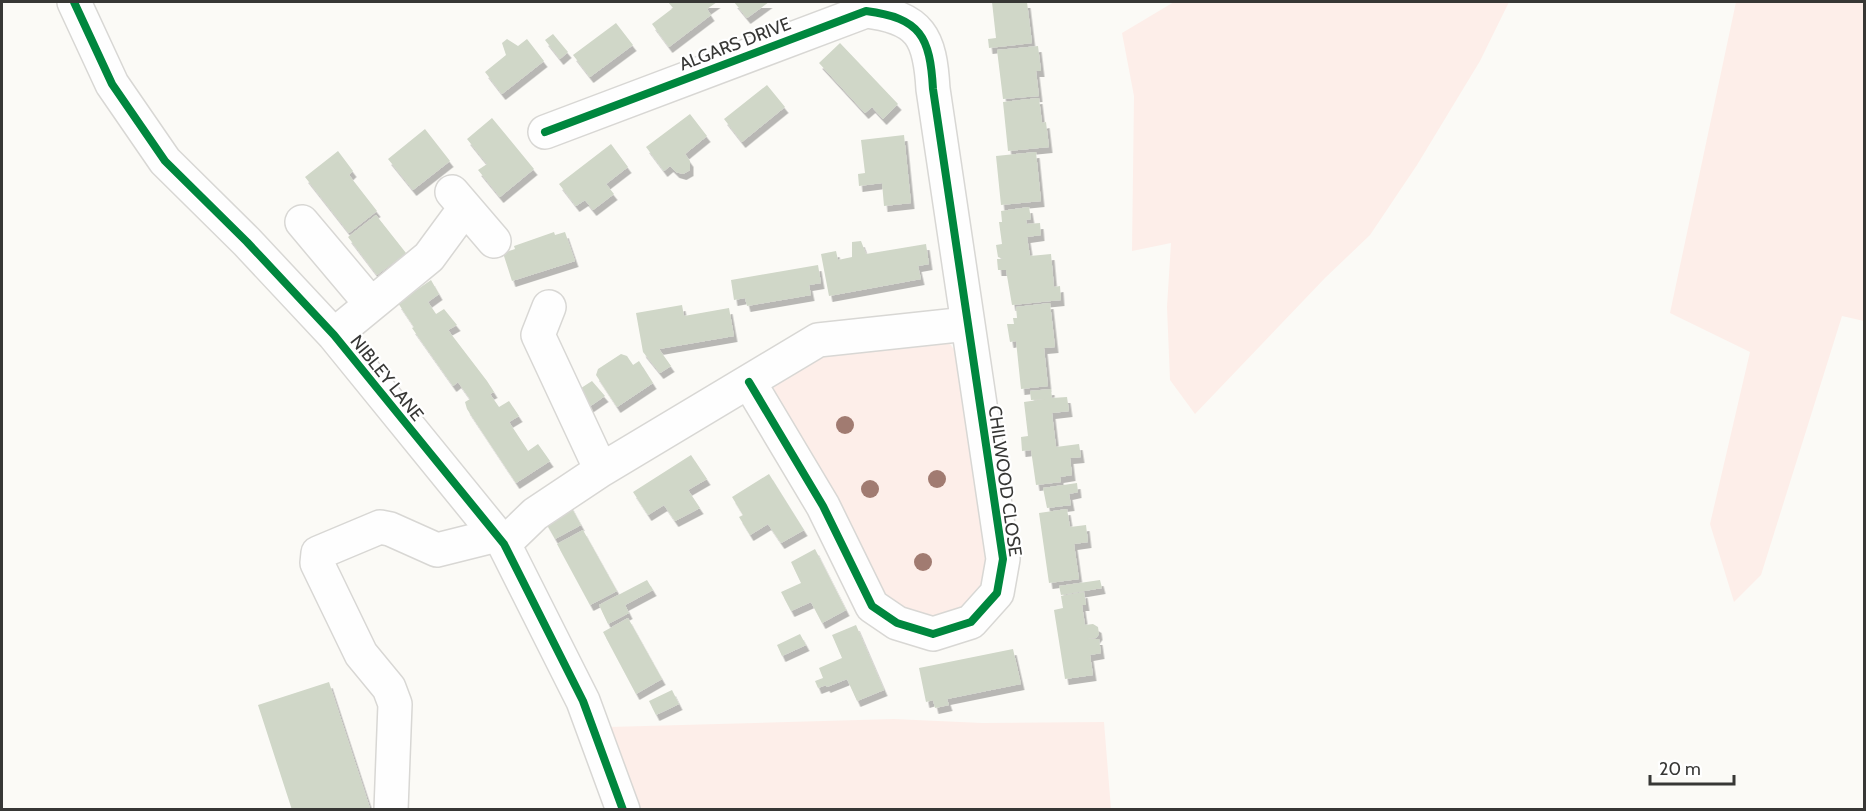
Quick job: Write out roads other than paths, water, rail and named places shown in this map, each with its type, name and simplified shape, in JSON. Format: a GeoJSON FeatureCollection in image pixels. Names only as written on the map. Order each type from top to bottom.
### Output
{"type":"FeatureCollection","features":[{"type":"Feature","properties":{"kind":"street","name":"NIBLEY LANE"},"geometry":{"type":"LineString","coordinates":[[74,2],[112,84],[165,161],[247,242],[334,335],[501,539],[583,701],[623,810]]}},
{"type":"Feature","properties":{"kind":"street","name":"ALGARS DRIVE"},"geometry":{"type":"LineString","coordinates":[[558,118],[866,12],[892,15],[914,28],[924,39],[931,54],[938,118]]}},
{"type":"Feature","properties":{"kind":"street","name":"CHILWOOD CLOSE"},"geometry":{"type":"LineString","coordinates":[[749,382],[823,506],[872,606],[897,623],[933,634],[971,622],[997,593],[1003,559],[938,118]]}},
{"type":"Feature","properties":{"kind":"street","name":"NIBLEY LANE"},"geometry":{"type":"LineString","coordinates":[[334,335],[429,257],[458,199],[494,241]]}},
{"type":"Feature","properties":{"kind":"street"},"geometry":{"type":"LineString","coordinates":[[302,222],[375,301]]}},
{"type":"Feature","properties":{"kind":"street"},"geometry":{"type":"LineString","coordinates":[[549,307],[538,335],[601,470]]}},
{"type":"Feature","properties":{"kind":"street"},"geometry":{"type":"LineString","coordinates":[[391,810],[395,704],[389,688],[361,654],[317,563],[318,553],[380,528],[390,529],[437,550],[501,539],[601,470],[818,340],[967,324]]}}]}
